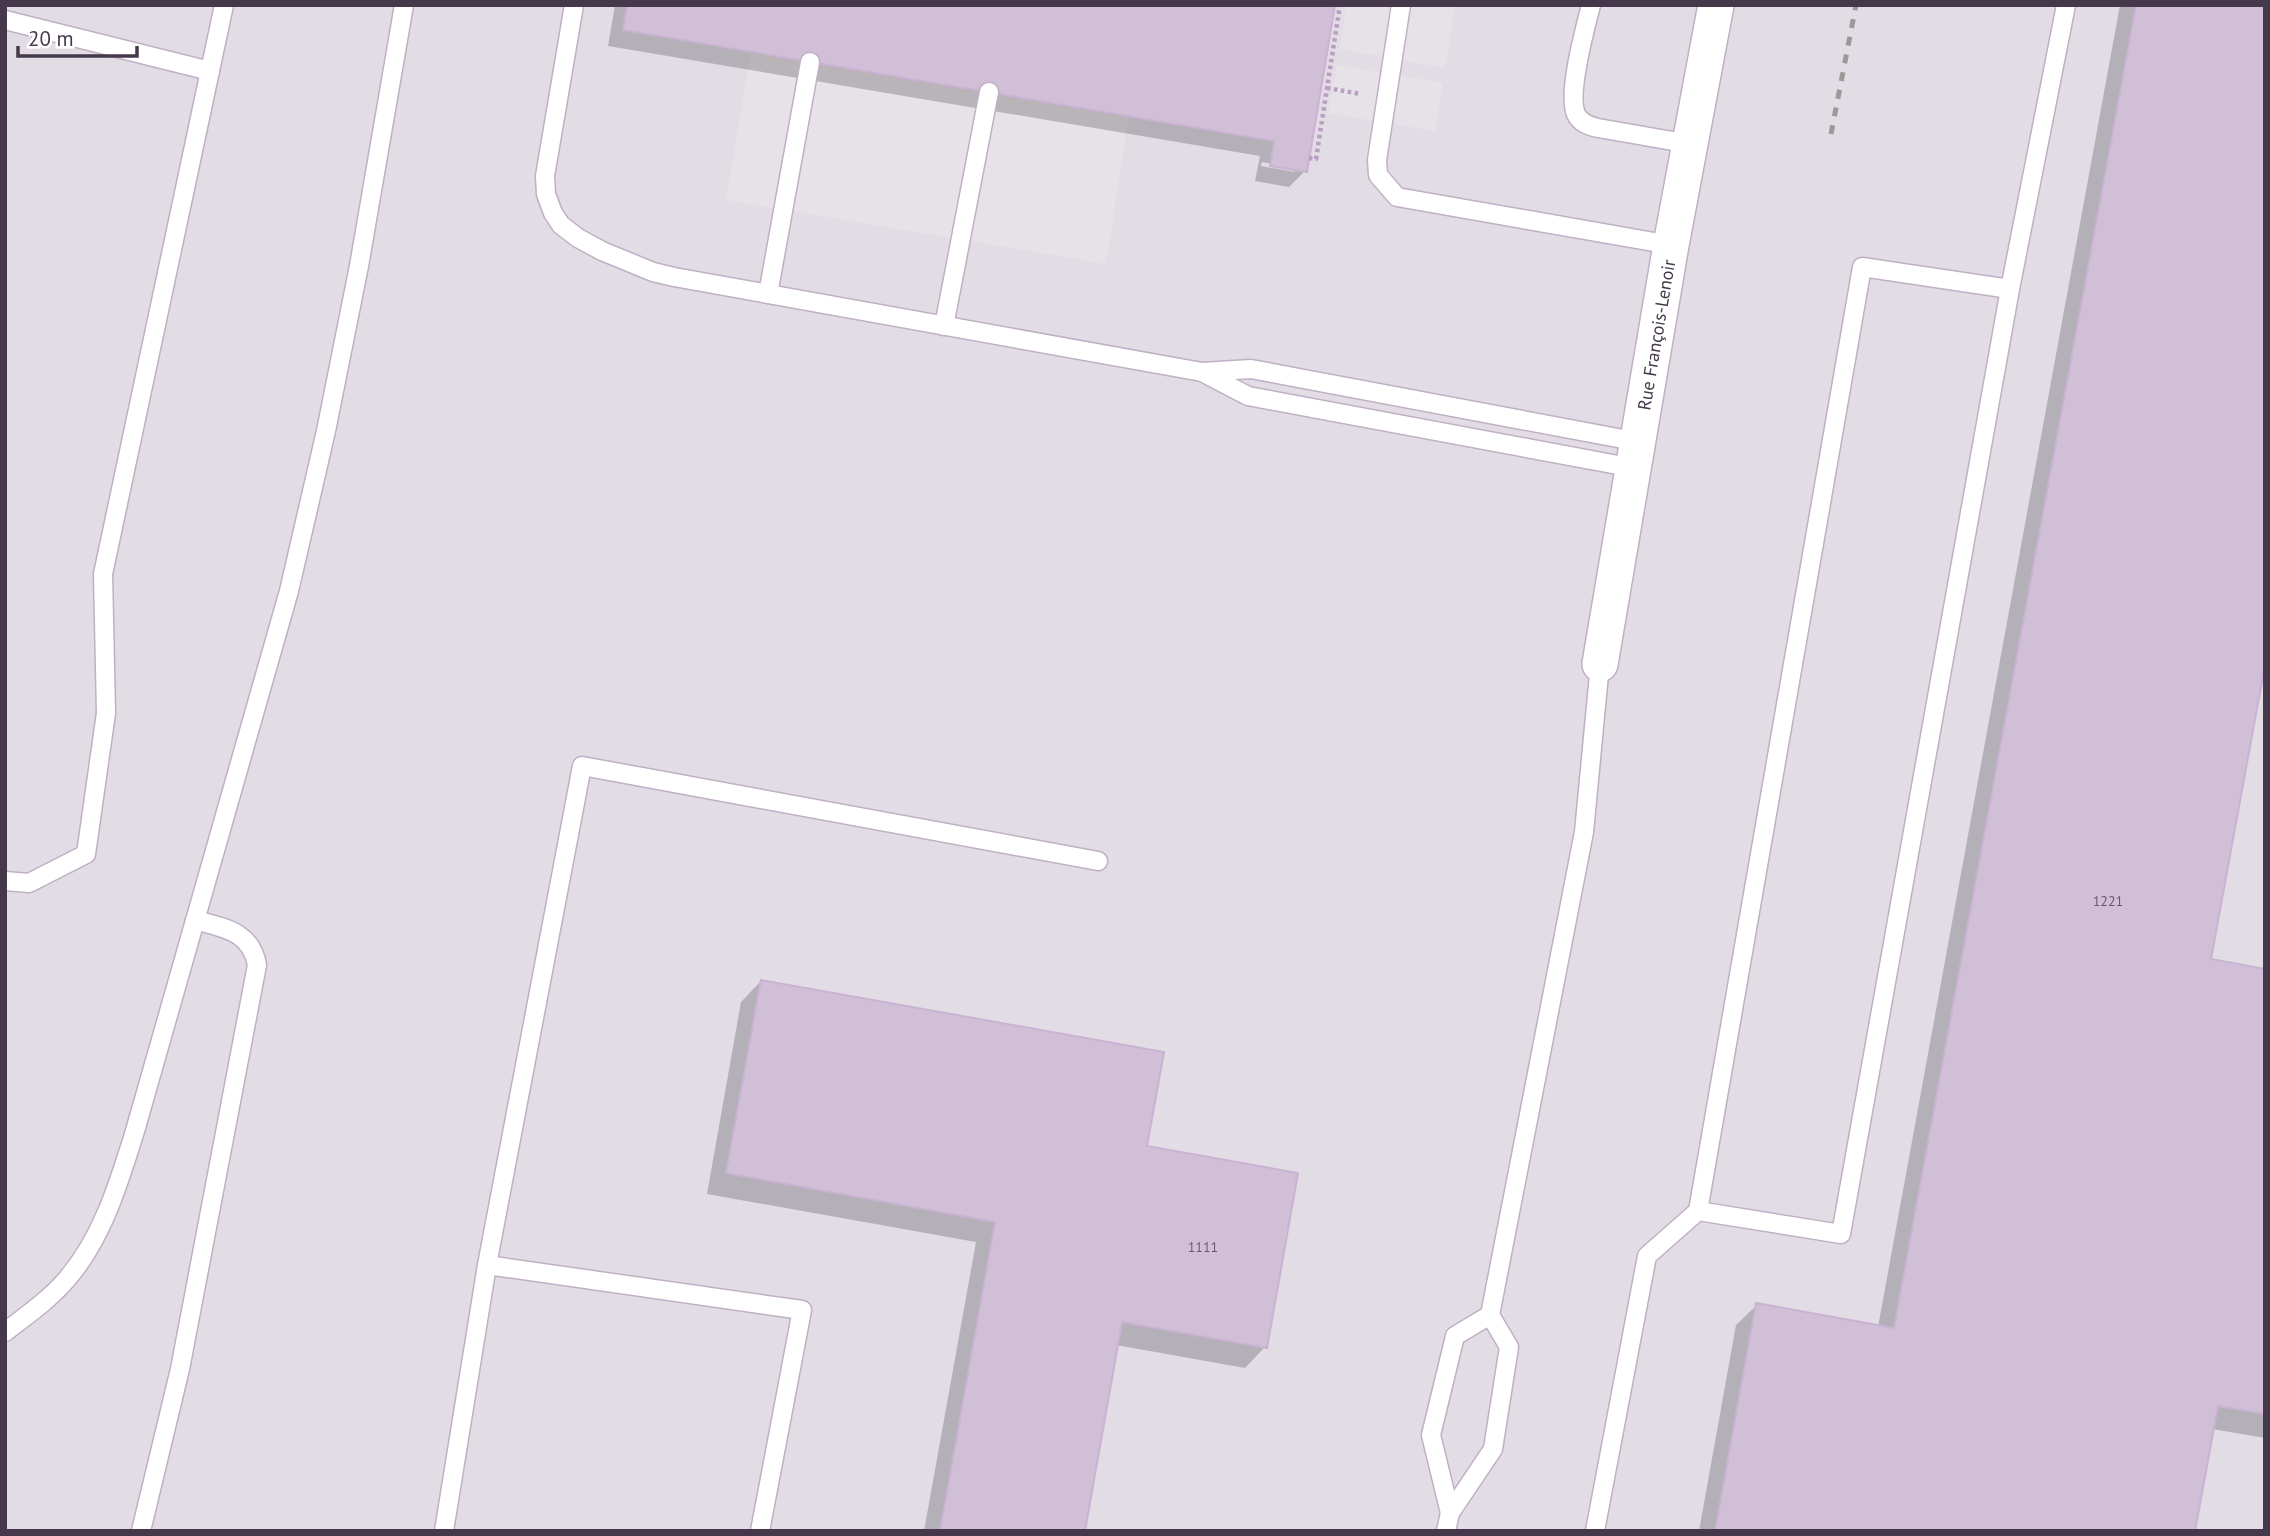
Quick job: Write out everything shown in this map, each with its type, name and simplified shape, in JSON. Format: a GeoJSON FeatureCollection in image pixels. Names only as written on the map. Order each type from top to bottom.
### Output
{"type":"FeatureCollection","features":[{"type":"Feature","properties":{"kind":"street","name":"Rue François-Lenoir"},"geometry":{"type":"LineString","coordinates":[[1600,664],[1671,245],[1716,5]]}},
{"type":"Feature","properties":{"kind":"lane"},"geometry":{"type":"LineString","coordinates":[[5,881],[29,883],[86,854],[106,713],[103,574],[225,5]]}},
{"type":"Feature","properties":{"kind":"lane"},"geometry":{"type":"LineString","coordinates":[[5,1332],[67,1279],[90,1244],[108,1210],[135,1131],[289,592],[359,266],[404,5]]}},
{"type":"Feature","properties":{"kind":"lane"},"geometry":{"type":"LineString","coordinates":[[574,5],[545,176],[546,194],[561,225],[602,251],[653,272],[1202,372],[1251,369],[1636,455]]}},
{"type":"Feature","properties":{"kind":"lane"},"geometry":{"type":"LineString","coordinates":[[1401,5],[1377,160],[1378,175],[1397,197],[1671,245]]}},
{"type":"Feature","properties":{"kind":"lane"},"geometry":{"type":"LineString","coordinates":[[1591,5],[1574,89],[1577,116],[1587,125],[1598,128],[1690,144]]}},
{"type":"Feature","properties":{"kind":"lane"},"geometry":{"type":"LineString","coordinates":[[1698,1211],[1841,1234],[2010,289],[2066,5]]}},
{"type":"Feature","properties":{"kind":"lane"},"geometry":{"type":"LineString","coordinates":[[5,20],[210,71]]}},
{"type":"Feature","properties":{"kind":"lane"},"geometry":{"type":"LineString","coordinates":[[768,293],[810,62]]}},
{"type":"Feature","properties":{"kind":"lane"},"geometry":{"type":"LineString","coordinates":[[944,326],[989,92]]}},
{"type":"Feature","properties":{"kind":"lane"},"geometry":{"type":"LineString","coordinates":[[1595,1531],[1647,1256],[1698,1211],[1861,267],[2010,289]]}},
{"type":"Feature","properties":{"kind":"lane"},"geometry":{"type":"LineString","coordinates":[[1202,372],[1248,396],[1636,455]]}},
{"type":"Feature","properties":{"kind":"lane"},"geometry":{"type":"LineString","coordinates":[[1446,1531],[1450,1513],[1493,1448],[1509,1347],[1490,1315],[1584,832],[1600,664]]}},
{"type":"Feature","properties":{"kind":"lane"},"geometry":{"type":"LineString","coordinates":[[444,1531],[487,1265],[582,766],[1098,861]]}},
{"type":"Feature","properties":{"kind":"lane"},"geometry":{"type":"LineString","coordinates":[[141,1531],[180,1368],[257,965],[256,956],[248,941],[228,929],[195,920]]}},
{"type":"Feature","properties":{"kind":"lane"},"geometry":{"type":"LineString","coordinates":[[487,1265],[802,1310],[760,1531]]}},
{"type":"Feature","properties":{"kind":"lane"},"geometry":{"type":"LineString","coordinates":[[1450,1513],[1431,1436],[1455,1336],[1490,1315]]}},
{"type":"Feature","properties":{"kind":"path"},"geometry":{"type":"LineString","coordinates":[[1310,158],[1316,159],[1340,5]]}},
{"type":"Feature","properties":{"kind":"shaded area"},"geometry":{"type":"Polygon","coordinates":[[[5,5],[2265,5],[2265,1531],[5,1531],[5,5]]]}},
{"type":"Feature","properties":{"kind":"shaded area"},"geometry":{"type":"Polygon","coordinates":[[[1347,5],[1455,5],[1445,68],[1339,49],[1347,5]]]}},
{"type":"Feature","properties":{"kind":"shaded area"},"geometry":{"type":"Polygon","coordinates":[[[751,52],[1129,116],[1106,264],[726,200],[751,52]]]}},
{"type":"Feature","properties":{"kind":"shaded area"},"geometry":{"type":"Polygon","coordinates":[[[1337,65],[1443,83],[1435,131],[1328,113],[1337,65]]]}},
{"type":"Feature","properties":{"kind":"building"},"geometry":{"type":"Polygon","coordinates":[[[627,5],[1335,5],[1307,172],[1270,166],[1274,141],[623,30],[627,5]]]}},
{"type":"Feature","properties":{"kind":"building"},"geometry":{"type":"Polygon","coordinates":[[[2136,5],[2265,5],[2265,665],[2211,959],[2265,969],[2265,1414],[2218,1406],[2195,1531],[1715,1531],[1756,1303],[1894,1328],[2136,5]]]}},
{"type":"Feature","properties":{"kind":"building"},"geometry":{"type":"Polygon","coordinates":[[[761,980],[1164,1052],[1147,1146],[1298,1173],[1267,1348],[1122,1322],[1085,1531],[940,1531],[995,1222],[726,1173],[761,980]]]}},
{"type":"Feature","properties":{"kind":"railway"},"geometry":{"type":"LineString","coordinates":[[1831,134],[1856,5]]}}]}
